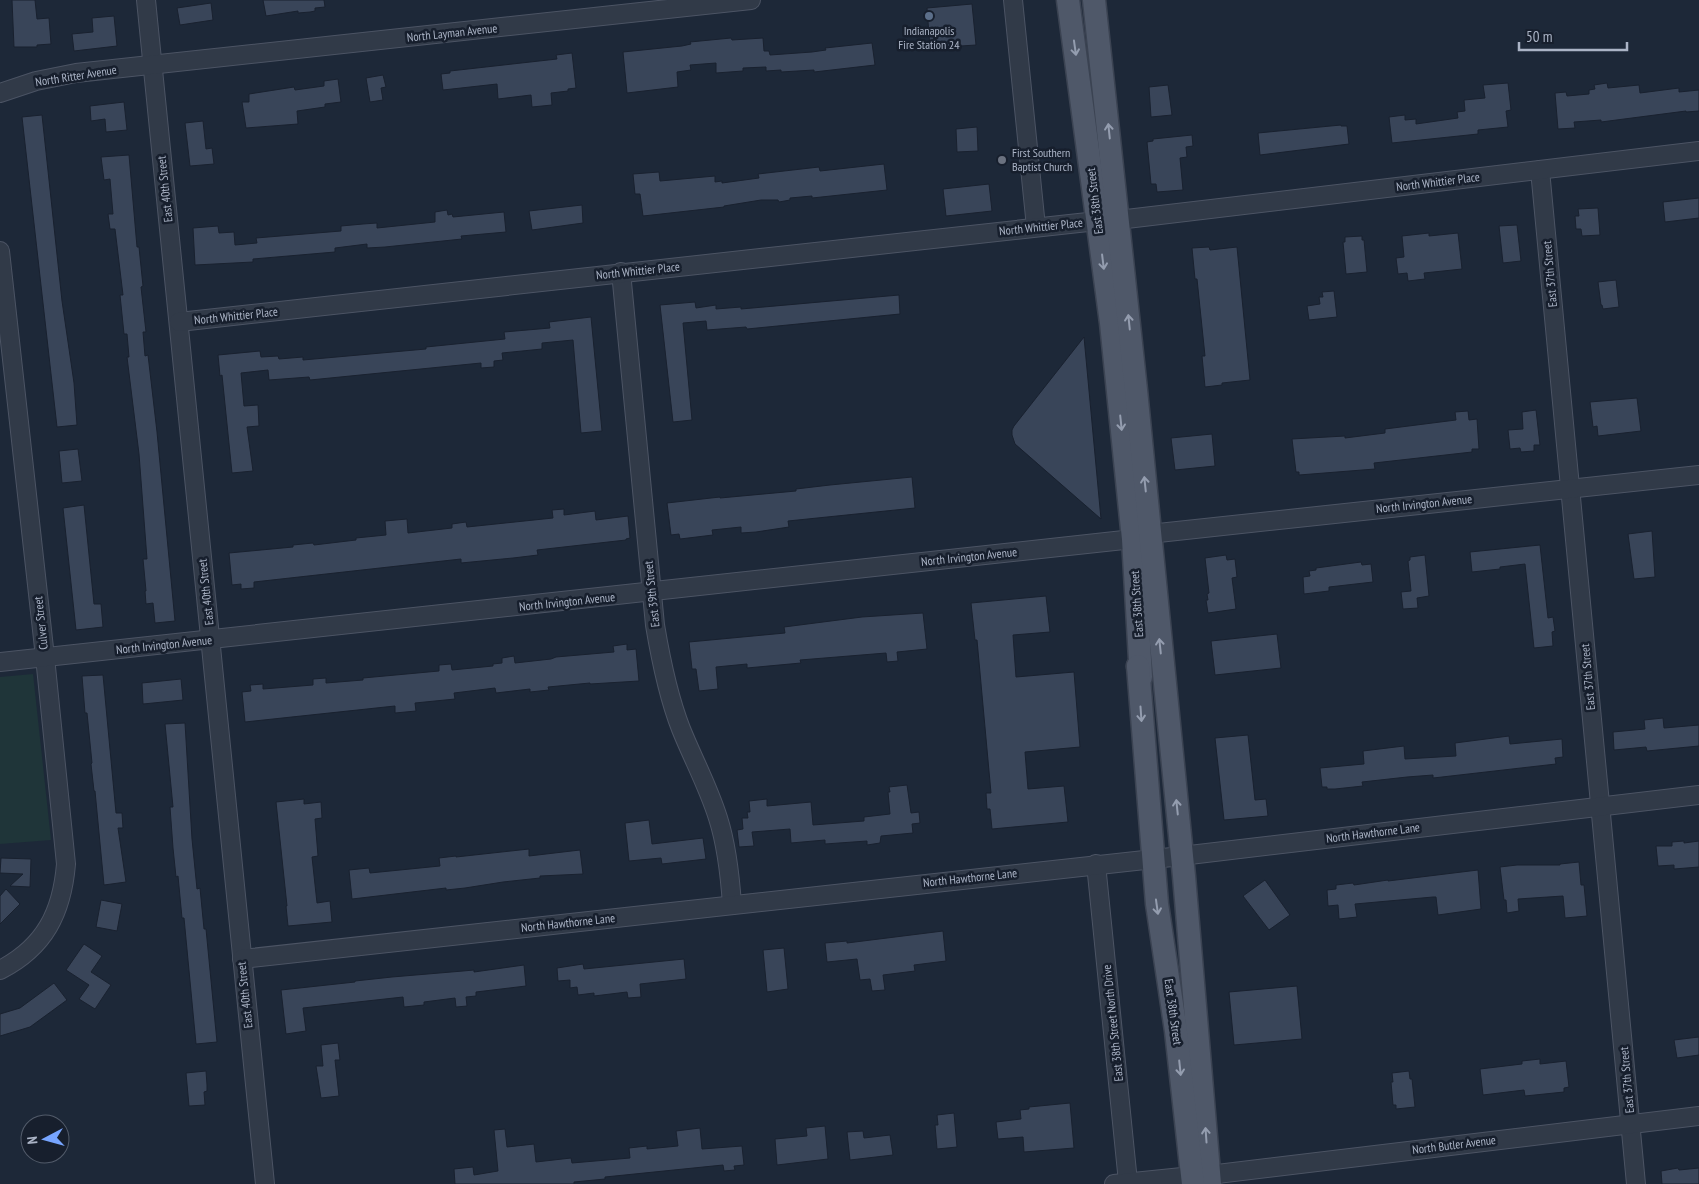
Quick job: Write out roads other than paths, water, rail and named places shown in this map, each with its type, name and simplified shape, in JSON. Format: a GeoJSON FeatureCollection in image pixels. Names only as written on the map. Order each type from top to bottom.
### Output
{"type":"FeatureCollection","features":[{"type":"Feature","properties":{"kind":"main road","name":"East 38th Street"},"geometry":{"type":"LineString","coordinates":[[1068,0],[1108,220]]}},
{"type":"Feature","properties":{"kind":"main road","name":"East 38th Street"},"geometry":{"type":"LineString","coordinates":[[1094,0],[1108,220],[1141,537],[1181,856],[1202,1084],[1201,1180]]}},
{"type":"Feature","properties":{"kind":"main road","name":"East 38th Street"},"geometry":{"type":"LineString","coordinates":[[1141,537],[1141,678],[1138,666],[1152,858],[1176,1031],[1201,1180]]}},
{"type":"Feature","properties":{"kind":"street","name":"East 40th Street"},"geometry":{"type":"LineString","coordinates":[[146,0],[265,1184]]}},
{"type":"Feature","properties":{"kind":"street","name":"North Layman Avenue"},"geometry":{"type":"LineString","coordinates":[[152,66],[751,0]]}},
{"type":"Feature","properties":{"kind":"street"},"geometry":{"type":"LineString","coordinates":[[1013,0],[1036,227]]}},
{"type":"Feature","properties":{"kind":"street","name":"North Ritter Avenue"},"geometry":{"type":"LineString","coordinates":[[0,93],[62,75],[152,66]]}},
{"type":"Feature","properties":{"kind":"street","name":"North Whittier Place"},"geometry":{"type":"LineString","coordinates":[[179,322],[1108,220],[1699,151]]}},
{"type":"Feature","properties":{"kind":"street","name":"East 37th Street"},"geometry":{"type":"LineString","coordinates":[[1540,170],[1636,1184]]}},
{"type":"Feature","properties":{"kind":"street","name":"Culver Street"},"geometry":{"type":"LineString","coordinates":[[0,251],[66,852],[64,888],[56,912],[42,935],[19,959],[0,970]]}},
{"type":"Feature","properties":{"kind":"street","name":"East 39th Street"},"geometry":{"type":"LineString","coordinates":[[621,272],[660,658],[670,697],[689,749],[705,781],[719,820],[726,849],[732,905]]}},
{"type":"Feature","properties":{"kind":"street","name":"North Irvington Avenue"},"geometry":{"type":"LineString","coordinates":[[0,662],[652,592],[1699,475]]}},
{"type":"Feature","properties":{"kind":"street","name":"North Hawthorne Lane"},"geometry":{"type":"LineString","coordinates":[[242,959],[1181,856],[1699,795]]}},
{"type":"Feature","properties":{"kind":"street","name":"East 38th Street North Drive"},"geometry":{"type":"LineString","coordinates":[[1096,864],[1121,1183]]}},
{"type":"Feature","properties":{"kind":"street","name":"North Butler Avenue"},"geometry":{"type":"LineString","coordinates":[[1121,1183],[1201,1180],[1699,1116]]}},
{"type":"Feature","properties":{"kind":"place","name":"Indianapolis Fire Station 24"},"geometry":{"type":"Point","coordinates":[929,16]}},
{"type":"Feature","properties":{"kind":"place","name":"First Southern Baptist Church"},"geometry":{"type":"Point","coordinates":[1002,160]}}]}
